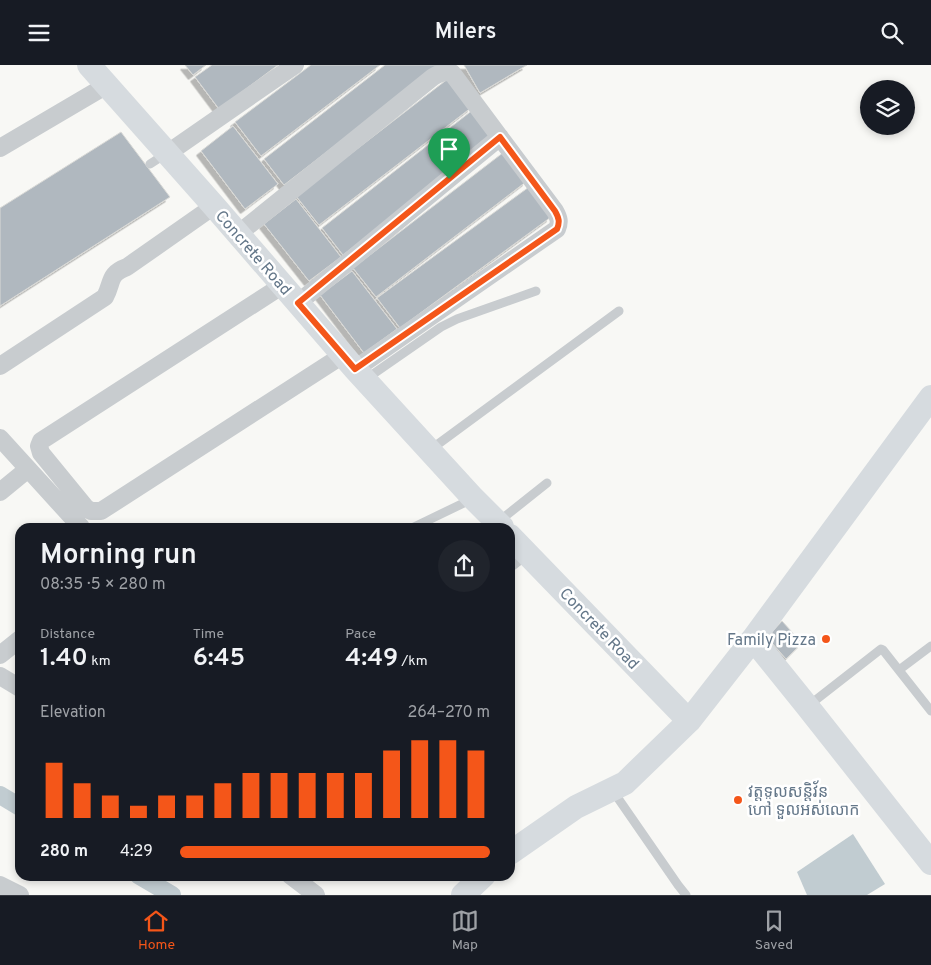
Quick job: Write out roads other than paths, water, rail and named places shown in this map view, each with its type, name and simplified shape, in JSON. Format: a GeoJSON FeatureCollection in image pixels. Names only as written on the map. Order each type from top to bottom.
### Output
{"type":"FeatureCollection","features":[{"type":"Feature","properties":{"kind":"street"},"geometry":{"type":"LineString","coordinates":[[159,159],[295,65]]}},
{"type":"Feature","properties":{"kind":"street"},"geometry":{"type":"LineString","coordinates":[[0,148],[97,71]]}},
{"type":"Feature","properties":{"kind":"street","name":"Concrete Road"},"geometry":{"type":"LineString","coordinates":[[97,71],[159,159],[214,206],[354,368],[498,523]]}},
{"type":"Feature","properties":{"kind":"street"},"geometry":{"type":"LineString","coordinates":[[238,233],[439,73],[446,71],[452,73],[500,137],[555,211],[560,223],[557,229],[354,368],[101,511],[92,511],[86,507],[41,453],[39,446],[41,441],[290,294],[500,137]]}},
{"type":"Feature","properties":{"kind":"street"},"geometry":{"type":"LineString","coordinates":[[0,366],[105,297],[114,275],[119,270],[127,267],[214,206]]}},
{"type":"Feature","properties":{"kind":"street"},"geometry":{"type":"LineString","coordinates":[[515,850],[576,807],[625,783],[689,721],[753,639],[931,397]]}},
{"type":"Feature","properties":{"kind":"street"},"geometry":{"type":"LineString","coordinates":[[0,438],[77,523]]}},
{"type":"Feature","properties":{"kind":"street"},"geometry":{"type":"LineString","coordinates":[[0,492],[28,469]]}},
{"type":"Feature","properties":{"kind":"street","name":"Concrete Road"},"geometry":{"type":"LineString","coordinates":[[519,561],[689,721]]}},
{"type":"Feature","properties":{"kind":"street"},"geometry":{"type":"LineString","coordinates":[[753,639],[931,863]]}},
{"type":"Feature","properties":{"kind":"street"},"geometry":{"type":"LineString","coordinates":[[0,655],[15,643]]}},
{"type":"Feature","properties":{"kind":"street"},"geometry":{"type":"LineString","coordinates":[[0,676],[15,685]]}},
{"type":"Feature","properties":{"kind":"street"},"geometry":{"type":"LineString","coordinates":[[298,881],[316,895]]}},
{"type":"Feature","properties":{"kind":"street"},"geometry":{"type":"LineString","coordinates":[[463,895],[478,881]]}},
{"type":"Feature","properties":{"kind":"street"},"geometry":{"type":"LineString","coordinates":[[0,885],[20,895]]}},
{"type":"Feature","properties":{"kind":"lane"},"geometry":{"type":"LineString","coordinates":[[354,368],[457,319],[536,291]]}},
{"type":"Feature","properties":{"kind":"lane"},"geometry":{"type":"LineString","coordinates":[[430,451],[620,311]]}},
{"type":"Feature","properties":{"kind":"lane"},"geometry":{"type":"LineString","coordinates":[[508,523],[547,483]]}},
{"type":"Feature","properties":{"kind":"lane"},"geometry":{"type":"LineString","coordinates":[[422,523],[474,498]]}},
{"type":"Feature","properties":{"kind":"lane"},"geometry":{"type":"LineString","coordinates":[[899,670],[931,646]]}},
{"type":"Feature","properties":{"kind":"lane"},"geometry":{"type":"LineString","coordinates":[[807,706],[881,649],[931,711]]}},
{"type":"Feature","properties":{"kind":"lane"},"geometry":{"type":"LineString","coordinates":[[612,790],[686,895]]}},
{"type":"Feature","properties":{"kind":"waterway"},"geometry":{"type":"LineString","coordinates":[[0,795],[15,804]]}},
{"type":"Feature","properties":{"kind":"waterway"},"geometry":{"type":"LineString","coordinates":[[148,881],[172,895]]}},
{"type":"Feature","properties":{"kind":"place","name":"Family Pizza"},"geometry":{"type":"Point","coordinates":[826,639]}},
{"type":"Feature","properties":{"kind":"place","name":"វត្តទូលសន្តិវ័ន ហៅ ទួលអស់លោក"},"geometry":{"type":"Point","coordinates":[738,800]}}]}
